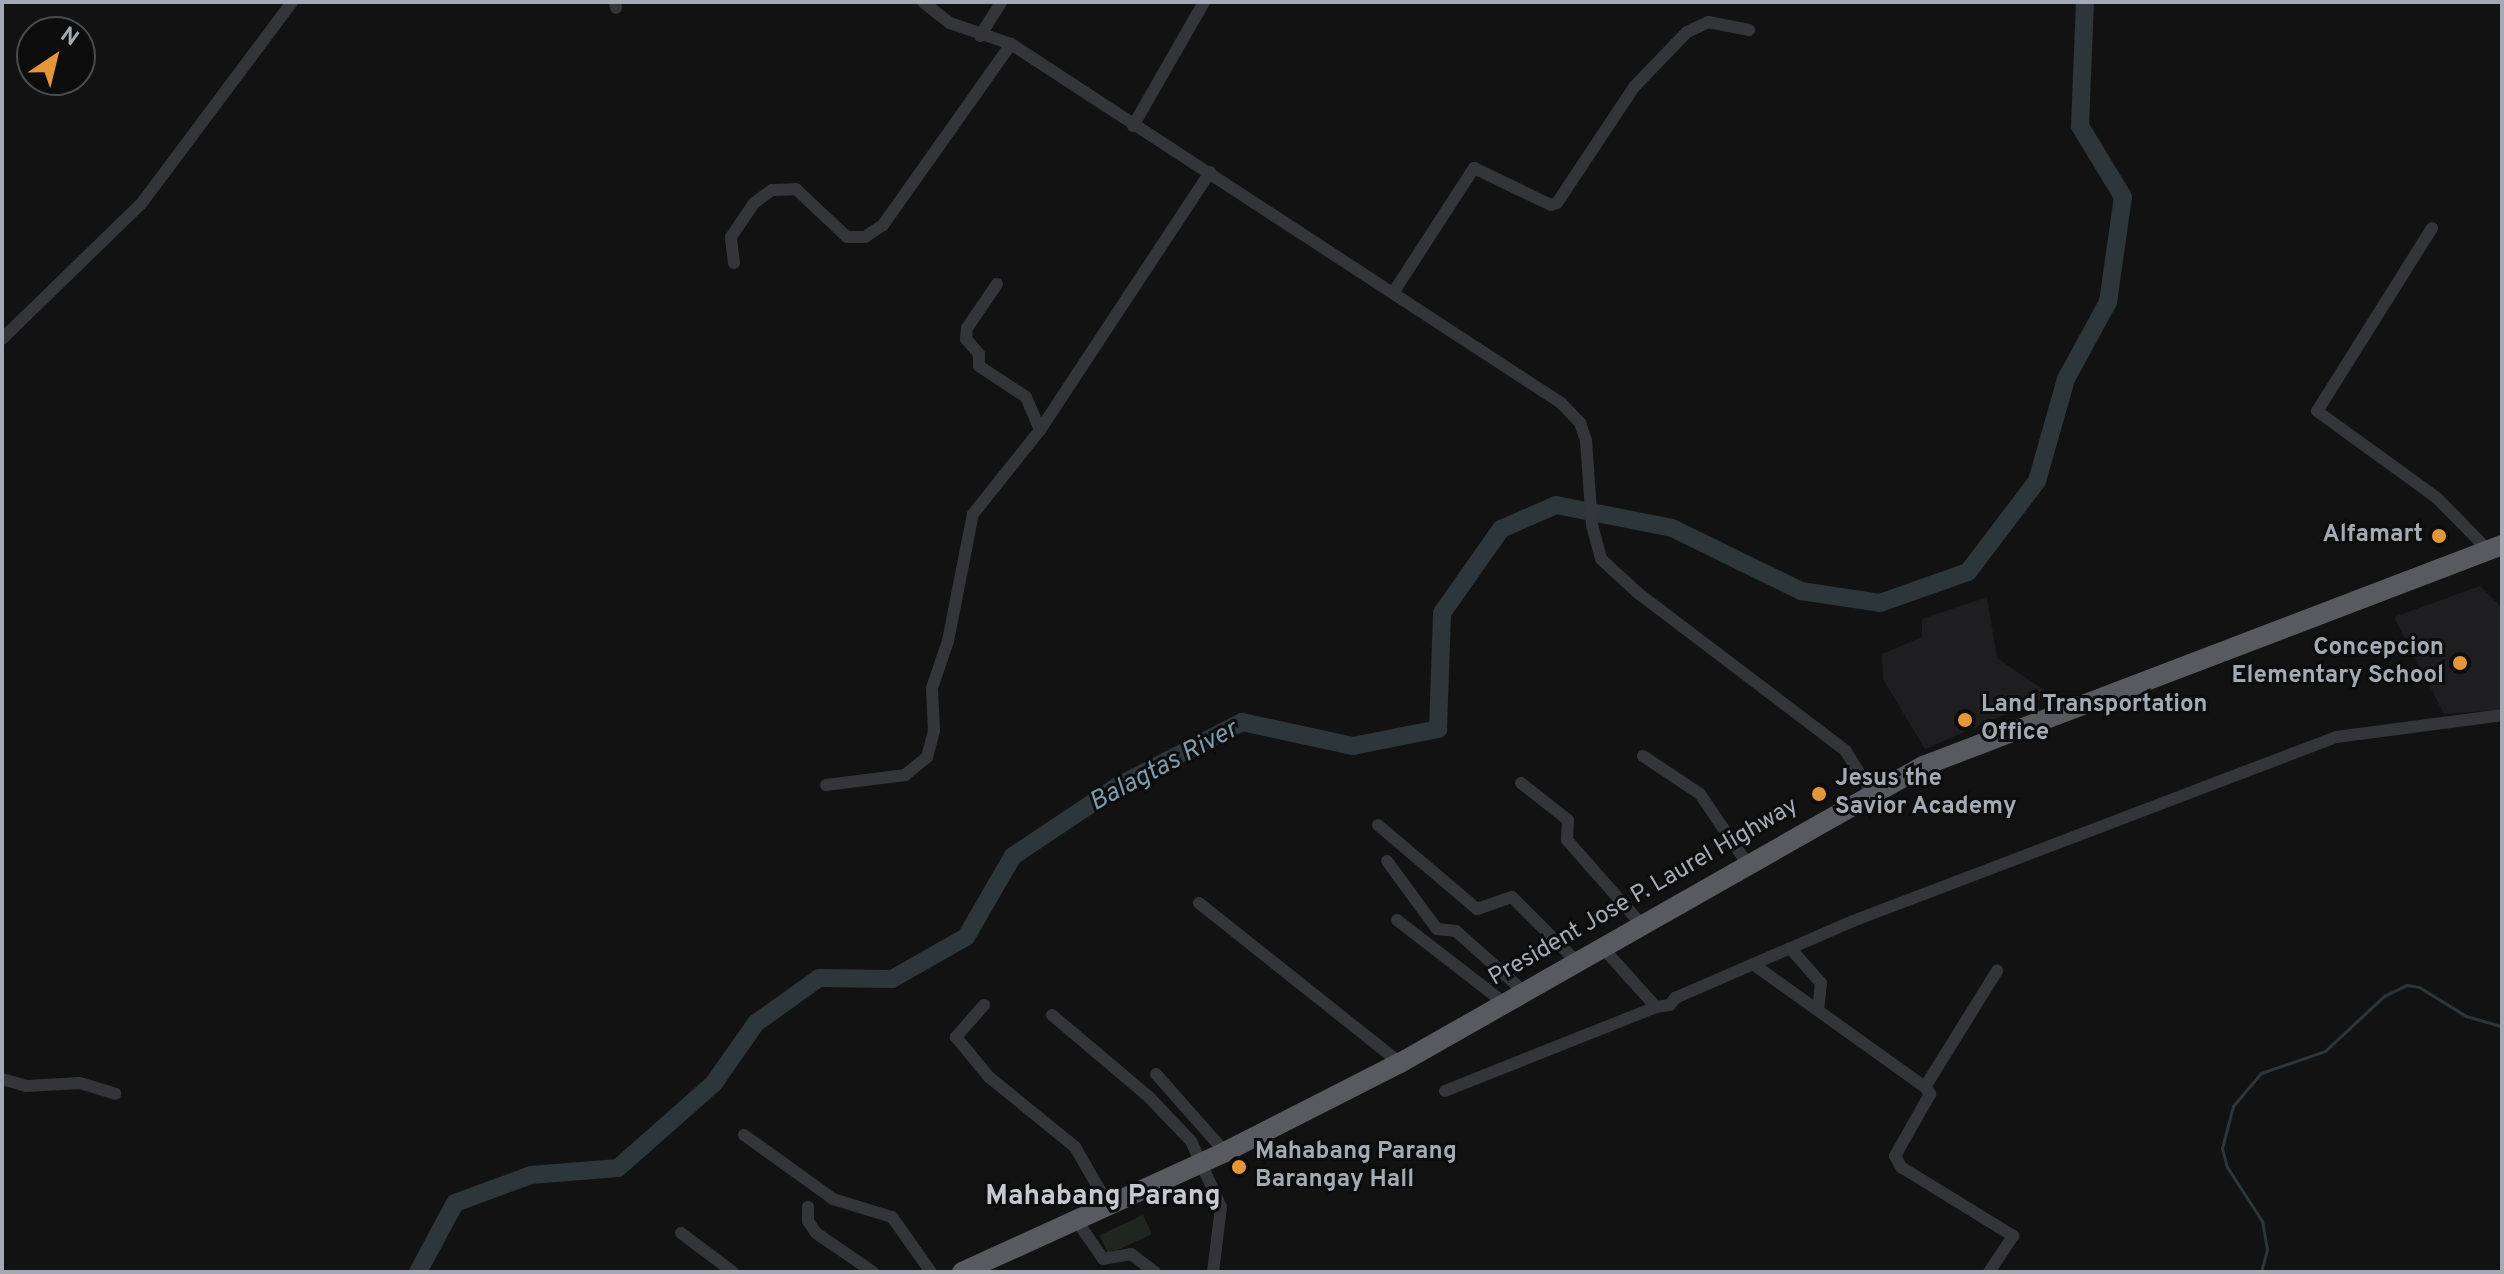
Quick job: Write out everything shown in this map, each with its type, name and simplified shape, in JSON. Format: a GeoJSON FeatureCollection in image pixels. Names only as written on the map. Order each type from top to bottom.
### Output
{"type":"FeatureCollection","features":[{"type":"Feature","properties":{"kind":"highway","name":"President Jose P. Laurel Highway"},"geometry":{"type":"LineString","coordinates":[[962,1272],[1203,1163],[1400,1063],[1872,793],[1971,744],[2495,548]]}},
{"type":"Feature","properties":{"kind":"street"},"geometry":{"type":"LineString","coordinates":[[2,339],[141,204],[292,2]]}},
{"type":"Feature","properties":{"kind":"street"},"geometry":{"type":"LineString","coordinates":[[923,2],[980,36],[1011,44],[1561,403],[1580,423],[1591,468],[1592,525],[1601,559],[1611,570],[1845,750],[1872,793]]}},
{"type":"Feature","properties":{"kind":"street"},"geometry":{"type":"LineString","coordinates":[[980,36],[1001,2]]}},
{"type":"Feature","properties":{"kind":"street"},"geometry":{"type":"LineString","coordinates":[[1133,126],[1204,2]]}},
{"type":"Feature","properties":{"kind":"street"},"geometry":{"type":"LineString","coordinates":[[1393,293],[1474,168],[1551,205],[1557,203],[1634,87],[1687,32],[1708,22],[1749,30]]}},
{"type":"Feature","properties":{"kind":"street"},"geometry":{"type":"LineString","coordinates":[[734,263],[731,237],[754,203],[772,190],[796,189],[853,240],[883,225],[1011,44]]}},
{"type":"Feature","properties":{"kind":"street"},"geometry":{"type":"LineString","coordinates":[[826,785],[905,775],[927,757],[934,731],[932,688],[948,641],[973,514],[1040,430],[1210,172]]}},
{"type":"Feature","properties":{"kind":"street"},"geometry":{"type":"LineString","coordinates":[[2432,228],[2317,411],[2437,498],[2495,548]]}},
{"type":"Feature","properties":{"kind":"street"},"geometry":{"type":"LineString","coordinates":[[997,284],[967,328],[966,339],[979,354],[979,366],[1026,397],[1040,430]]}},
{"type":"Feature","properties":{"kind":"street"},"geometry":{"type":"LineString","coordinates":[[1445,1091],[1656,1007],[1790,948],[2190,789],[2336,737],[2502,715]]}},
{"type":"Feature","properties":{"kind":"street"},"geometry":{"type":"LineString","coordinates":[[1643,756],[1700,794],[1748,865]]}},
{"type":"Feature","properties":{"kind":"street"},"geometry":{"type":"LineString","coordinates":[[1521,783],[1568,820],[1567,840],[1642,925]]}},
{"type":"Feature","properties":{"kind":"street"},"geometry":{"type":"LineString","coordinates":[[1378,825],[1477,909],[1512,897],[1577,962]]}},
{"type":"Feature","properties":{"kind":"street"},"geometry":{"type":"LineString","coordinates":[[1387,861],[1437,929],[1456,931],[1523,991]]}},
{"type":"Feature","properties":{"kind":"street"},"geometry":{"type":"LineString","coordinates":[[1199,903],[1400,1063]]}},
{"type":"Feature","properties":{"kind":"street"},"geometry":{"type":"LineString","coordinates":[[1397,920],[1503,1002]]}},
{"type":"Feature","properties":{"kind":"street"},"geometry":{"type":"LineString","coordinates":[[1602,947],[1656,1007]]}},
{"type":"Feature","properties":{"kind":"street"},"geometry":{"type":"LineString","coordinates":[[1790,948],[1821,983],[1818,1010]]}},
{"type":"Feature","properties":{"kind":"street"},"geometry":{"type":"LineString","coordinates":[[1753,964],[1925,1087],[1930,1094],[1895,1156],[1901,1167],[2013,1236],[1989,1272]]}},
{"type":"Feature","properties":{"kind":"street"},"geometry":{"type":"LineString","coordinates":[[1925,1087],[1997,971]]}},
{"type":"Feature","properties":{"kind":"street"},"geometry":{"type":"LineString","coordinates":[[984,1005],[956,1037],[989,1077],[1075,1147],[1109,1206]]}},
{"type":"Feature","properties":{"kind":"street"},"geometry":{"type":"LineString","coordinates":[[1052,1015],[1148,1096],[1191,1141],[1221,1207],[1213,1272]]}},
{"type":"Feature","properties":{"kind":"street"},"geometry":{"type":"LineString","coordinates":[[1156,1074],[1225,1152]]}},
{"type":"Feature","properties":{"kind":"street"},"geometry":{"type":"LineString","coordinates":[[2,1079],[26,1086],[80,1083],[115,1094]]}},
{"type":"Feature","properties":{"kind":"street"},"geometry":{"type":"LineString","coordinates":[[744,1135],[833,1199],[892,1217],[931,1272]]}},
{"type":"Feature","properties":{"kind":"street"},"geometry":{"type":"LineString","coordinates":[[808,1207],[808,1221],[816,1233],[873,1272]]}},
{"type":"Feature","properties":{"kind":"street"},"geometry":{"type":"LineString","coordinates":[[1077,1221],[1103,1259],[1131,1254],[1155,1272]]}},
{"type":"Feature","properties":{"kind":"street"},"geometry":{"type":"LineString","coordinates":[[681,1233],[733,1272]]}},
{"type":"Feature","properties":{"kind":"shaded area","name":"Concepcion Elementary School"},"geometry":{"type":"Polygon","coordinates":[[[2480,586],[2502,608],[2502,710],[2444,714],[2394,617],[2480,586]]]}},
{"type":"Feature","properties":{"kind":"shaded area"},"geometry":{"type":"Polygon","coordinates":[[[1987,597],[1997,658],[2051,695],[1925,749],[1883,679],[1882,654],[1922,637],[1922,619],[1987,597]]]}},
{"type":"Feature","properties":{"kind":"shaded area"},"geometry":{"type":"Polygon","coordinates":[[[1143,1215],[1152,1234],[1108,1254],[1099,1235],[1143,1215]]]}},
{"type":"Feature","properties":{"kind":"waterway","name":"Balagtas River"},"geometry":{"type":"LineString","coordinates":[[418,1272],[455,1203],[531,1175],[618,1168],[714,1083],[756,1023],[819,978],[892,979],[966,937],[1013,856],[1118,786],[1242,722],[1353,746],[1438,729],[1442,613],[1501,529],[1556,505],[1672,528],[1801,591],[1880,603],[1968,572],[2037,481],[2066,379],[2108,302],[2123,197],[2080,126],[2085,2]]}},
{"type":"Feature","properties":{"kind":"waterway"},"geometry":{"type":"LineString","coordinates":[[2261,1272],[2267,1249],[2262,1221],[2227,1167],[2222,1148],[2233,1106],[2261,1073],[2325,1051],[2384,996],[2407,985],[2419,987],[2466,1016],[2502,1026]]}},
{"type":"Feature","properties":{"kind":"place","name":"Alfamart"},"geometry":{"type":"Point","coordinates":[2439,536]}},
{"type":"Feature","properties":{"kind":"place","name":"Concepcion Elementary School"},"geometry":{"type":"Point","coordinates":[2460,663]}},
{"type":"Feature","properties":{"kind":"place","name":"Land Transportation Office"},"geometry":{"type":"Point","coordinates":[1965,720]}},
{"type":"Feature","properties":{"kind":"place","name":"Jesus the Savior Academy"},"geometry":{"type":"Point","coordinates":[1819,794]}},
{"type":"Feature","properties":{"kind":"place","name":"Mahabang Parang Barangay Hall"},"geometry":{"type":"Point","coordinates":[1239,1167]}},
{"type":"Feature","properties":{"kind":"district","name":"Mahabang Parang"},"geometry":{"type":"Point","coordinates":[1103,1197]}}]}
